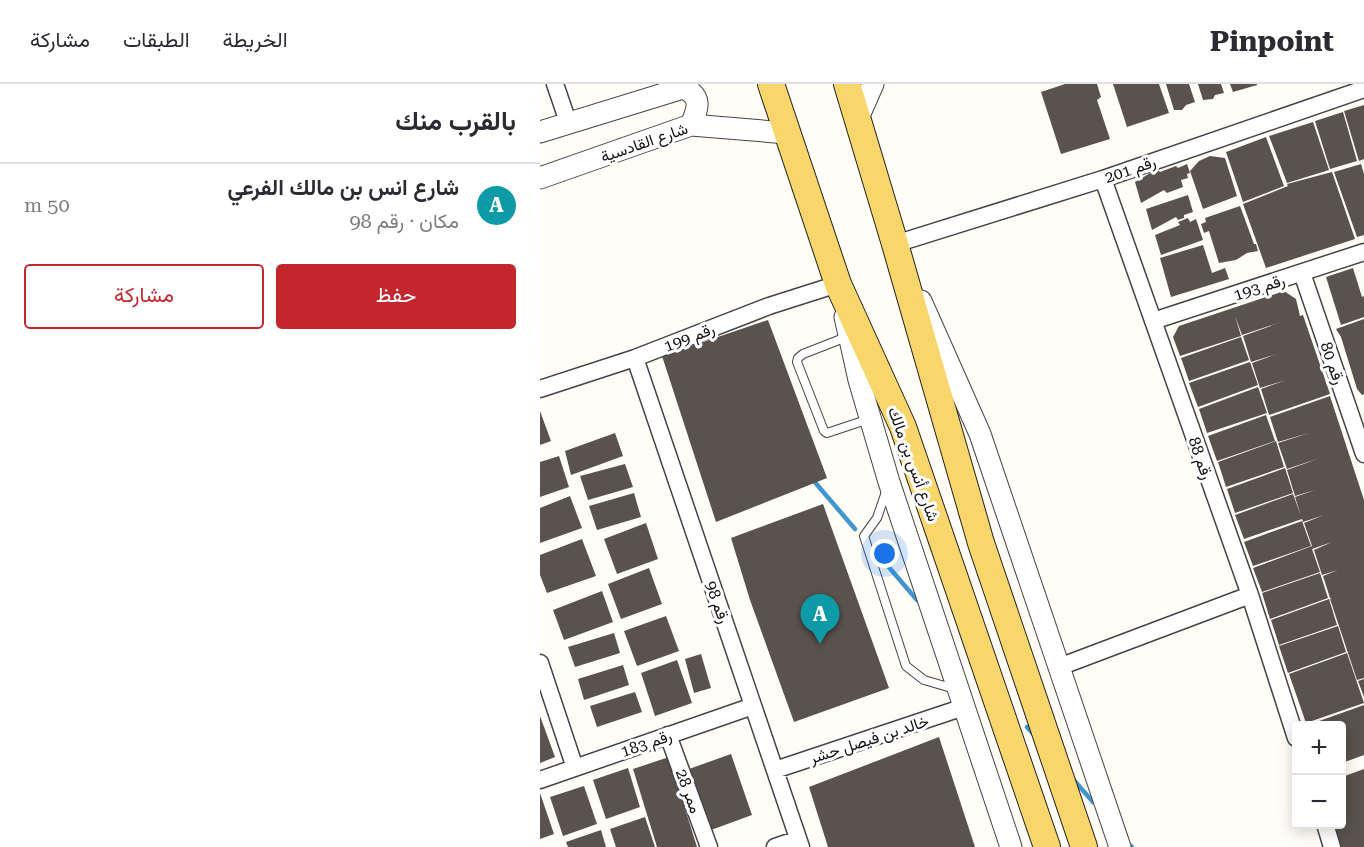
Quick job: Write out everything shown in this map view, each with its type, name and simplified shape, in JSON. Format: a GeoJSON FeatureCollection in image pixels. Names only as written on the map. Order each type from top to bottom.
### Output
{"type":"FeatureCollection","features":[{"type":"Feature","properties":{"kind":"main road","name":"شارع أنس بن مالك"},"geometry":{"type":"LineString","coordinates":[[771,84],[838,284],[903,428],[1047,847]]}},
{"type":"Feature","properties":{"kind":"main road"},"geometry":{"type":"LineString","coordinates":[[847,84],[981,543],[1084,847]]}},
{"type":"Feature","properties":{"kind":"street"},"geometry":{"type":"LineString","coordinates":[[555,84],[568,122]]}},
{"type":"Feature","properties":{"kind":"street"},"geometry":{"type":"LineString","coordinates":[[858,118],[873,84]]}},
{"type":"Feature","properties":{"kind":"street"},"geometry":{"type":"LineString","coordinates":[[540,132],[685,86],[697,100],[697,112],[691,125]]}},
{"type":"Feature","properties":{"kind":"street","name":"رقم 201"},"geometry":{"type":"LineString","coordinates":[[895,244],[1103,179],[1364,89]]}},
{"type":"Feature","properties":{"kind":"street","name":"شارع القادسية"},"geometry":{"type":"LineString","coordinates":[[540,178],[691,125],[787,133]]}},
{"type":"Feature","properties":{"kind":"street","name":"رقم 88"},"geometry":{"type":"LineString","coordinates":[[1103,179],[1250,596],[1292,726]]}},
{"type":"Feature","properties":{"kind":"street"},"geometry":{"type":"LineString","coordinates":[[895,244],[980,434],[1120,847]]}},
{"type":"Feature","properties":{"kind":"street","name":"رقم 193"},"geometry":{"type":"LineString","coordinates":[[1153,321],[1364,252]]}},
{"type":"Feature","properties":{"kind":"street","name":"رقم 80"},"geometry":{"type":"LineString","coordinates":[[1302,273],[1358,413],[1364,454]]}},
{"type":"Feature","properties":{"kind":"street"},"geometry":{"type":"LineString","coordinates":[[838,284],[870,419],[1011,847]]}},
{"type":"Feature","properties":{"kind":"street","name":"رقم 199"},"geometry":{"type":"LineString","coordinates":[[540,389],[635,358],[769,306],[838,284]]}},
{"type":"Feature","properties":{"kind":"street","name":"رقم 98"},"geometry":{"type":"LineString","coordinates":[[635,358],[799,843]]}},
{"type":"Feature","properties":{"kind":"street"},"geometry":{"type":"LineString","coordinates":[[1059,667],[1250,596]]}},
{"type":"Feature","properties":{"kind":"street"},"geometry":{"type":"LineString","coordinates":[[540,663],[575,768]]}},
{"type":"Feature","properties":{"kind":"street","name":"خالد بن فيصل حشر"},"geometry":{"type":"LineString","coordinates":[[775,770],[962,699]]}},
{"type":"Feature","properties":{"kind":"street","name":"رقم 183"},"geometry":{"type":"LineString","coordinates":[[540,780],[753,706]]}},
{"type":"Feature","properties":{"kind":"street","name":"ممر 28"},"geometry":{"type":"LineString","coordinates":[[668,735],[709,847]]}},
{"type":"Feature","properties":{"kind":"street"},"geometry":{"type":"LineString","coordinates":[[1326,829],[1332,847]]}},
{"type":"Feature","properties":{"kind":"street"},"geometry":{"type":"LineString","coordinates":[[774,847],[799,843]]}},
{"type":"Feature","properties":{"kind":"lane"},"geometry":{"type":"LineString","coordinates":[[849,336],[803,354],[797,362],[824,432],[870,419]]}},
{"type":"Feature","properties":{"kind":"lane"},"geometry":{"type":"LineString","coordinates":[[890,482],[877,518],[864,536],[906,666],[924,680],[962,699]]}},
{"type":"Feature","properties":{"kind":"building"},"geometry":{"type":"Polygon","coordinates":[[[1065,84],[1097,84],[1101,97],[1097,100],[1110,139],[1061,154],[1041,92],[1065,84]]]}},
{"type":"Feature","properties":{"kind":"building"},"geometry":{"type":"Polygon","coordinates":[[[1113,84],[1159,84],[1169,113],[1127,127],[1113,84]]]}},
{"type":"Feature","properties":{"kind":"building"},"geometry":{"type":"Polygon","coordinates":[[[1166,84],[1189,84],[1195,102],[1186,105],[1182,110],[1174,110],[1166,84]]]}},
{"type":"Feature","properties":{"kind":"building"},"geometry":{"type":"Polygon","coordinates":[[[1198,84],[1221,84],[1224,93],[1215,95],[1213,99],[1203,100],[1198,84]]]}},
{"type":"Feature","properties":{"kind":"building"},"geometry":{"type":"Polygon","coordinates":[[[1230,84],[1257,84],[1257,85],[1233,92],[1230,84]]]}},
{"type":"Feature","properties":{"kind":"building"},"geometry":{"type":"Polygon","coordinates":[[[1364,105],[1364,159],[1359,161],[1344,111],[1364,105]]]}},
{"type":"Feature","properties":{"kind":"building"},"geometry":{"type":"Polygon","coordinates":[[[1343,112],[1357,161],[1330,169],[1315,121],[1343,112]]]}},
{"type":"Feature","properties":{"kind":"building"},"geometry":{"type":"Polygon","coordinates":[[[1313,122],[1329,170],[1287,183],[1269,136],[1313,122]]]}},
{"type":"Feature","properties":{"kind":"building"},"geometry":{"type":"Polygon","coordinates":[[[1266,137],[1284,186],[1243,202],[1226,152],[1266,137]]]}},
{"type":"Feature","properties":{"kind":"building"},"geometry":{"type":"Polygon","coordinates":[[[1210,156],[1225,158],[1237,196],[1203,209],[1190,171],[1199,161],[1210,156]]]}},
{"type":"Feature","properties":{"kind":"building"},"geometry":{"type":"Polygon","coordinates":[[[1187,164],[1190,173],[1187,174],[1188,178],[1181,180],[1183,187],[1167,193],[1164,190],[1141,203],[1135,182],[1157,169],[1160,172],[1187,164]]]}},
{"type":"Feature","properties":{"kind":"building"},"geometry":{"type":"Polygon","coordinates":[[[1361,164],[1364,174],[1364,235],[1357,237],[1334,172],[1361,164]]]}},
{"type":"Feature","properties":{"kind":"building"},"geometry":{"type":"Polygon","coordinates":[[[1332,172],[1355,239],[1266,268],[1243,204],[1288,186],[1287,184],[1332,172]]]}},
{"type":"Feature","properties":{"kind":"building"},"geometry":{"type":"Polygon","coordinates":[[[1188,195],[1193,212],[1178,220],[1176,217],[1152,230],[1146,209],[1188,195]]]}},
{"type":"Feature","properties":{"kind":"building"},"geometry":{"type":"Polygon","coordinates":[[[1240,206],[1258,251],[1247,253],[1236,260],[1219,263],[1209,231],[1204,233],[1201,224],[1206,222],[1205,218],[1240,206]]]}},
{"type":"Feature","properties":{"kind":"building"},"geometry":{"type":"Polygon","coordinates":[[[1188,218],[1190,222],[1196,219],[1203,240],[1161,255],[1155,235],[1180,225],[1178,222],[1188,218]]]}},
{"type":"Feature","properties":{"kind":"building"},"geometry":{"type":"Polygon","coordinates":[[[1203,245],[1212,273],[1225,268],[1229,279],[1171,297],[1160,258],[1203,245]]]}},
{"type":"Feature","properties":{"kind":"building"},"geometry":{"type":"Polygon","coordinates":[[[1353,268],[1362,297],[1364,296],[1364,317],[1341,325],[1326,277],[1353,268]]]}},
{"type":"Feature","properties":{"kind":"building"},"geometry":{"type":"Polygon","coordinates":[[[1284,291],[1296,299],[1300,316],[1303,315],[1330,394],[1269,415],[1261,389],[1286,380],[1260,388],[1252,363],[1277,354],[1251,362],[1243,336],[1284,321],[1242,335],[1235,316],[1241,336],[1180,356],[1173,337],[1179,326],[1284,291]]]}},
{"type":"Feature","properties":{"kind":"building"},"geometry":{"type":"Polygon","coordinates":[[[1364,319],[1364,394],[1362,395],[1357,389],[1341,337],[1336,329],[1364,319]]]}},
{"type":"Feature","properties":{"kind":"building"},"geometry":{"type":"Polygon","coordinates":[[[768,320],[827,478],[716,522],[662,356],[768,320]]]}},
{"type":"Feature","properties":{"kind":"building"},"geometry":{"type":"Polygon","coordinates":[[[1241,337],[1249,360],[1189,381],[1181,358],[1241,337]]]}},
{"type":"Feature","properties":{"kind":"building"},"geometry":{"type":"Polygon","coordinates":[[[1250,362],[1258,385],[1198,407],[1189,383],[1250,362]]]}},
{"type":"Feature","properties":{"kind":"building"},"geometry":{"type":"Polygon","coordinates":[[[1258,387],[1267,413],[1207,433],[1199,409],[1258,387]]]}},
{"type":"Feature","properties":{"kind":"building"},"geometry":{"type":"Polygon","coordinates":[[[1330,396],[1364,500],[1364,678],[1357,680],[1323,576],[1338,570],[1322,575],[1314,550],[1332,542],[1312,549],[1320,572],[1262,592],[1253,568],[1312,546],[1304,523],[1324,515],[1303,522],[1302,519],[1244,539],[1235,515],[1293,494],[1301,516],[1295,497],[1315,490],[1295,496],[1287,470],[1320,458],[1287,469],[1278,443],[1309,433],[1278,442],[1270,417],[1330,396]]]}},
{"type":"Feature","properties":{"kind":"building"},"geometry":{"type":"Polygon","coordinates":[[[540,411],[551,441],[540,445],[540,411]]]}},
{"type":"Feature","properties":{"kind":"building"},"geometry":{"type":"Polygon","coordinates":[[[1266,415],[1275,441],[1217,461],[1208,436],[1266,415]]]}},
{"type":"Feature","properties":{"kind":"building"},"geometry":{"type":"Polygon","coordinates":[[[615,433],[623,456],[571,475],[565,451],[615,433]]]}},
{"type":"Feature","properties":{"kind":"building"},"geometry":{"type":"Polygon","coordinates":[[[1276,441],[1284,467],[1226,487],[1218,462],[1276,441]]]}},
{"type":"Feature","properties":{"kind":"building"},"geometry":{"type":"Polygon","coordinates":[[[559,456],[569,487],[540,497],[540,462],[559,456]]]}},
{"type":"Feature","properties":{"kind":"building"},"geometry":{"type":"Polygon","coordinates":[[[625,464],[633,487],[588,500],[580,476],[625,464]]]}},
{"type":"Feature","properties":{"kind":"building"},"geometry":{"type":"Polygon","coordinates":[[[1285,468],[1293,493],[1235,513],[1227,489],[1285,468]]]}},
{"type":"Feature","properties":{"kind":"building"},"geometry":{"type":"Polygon","coordinates":[[[634,493],[641,517],[597,530],[589,506],[634,493]]]}},
{"type":"Feature","properties":{"kind":"building"},"geometry":{"type":"Polygon","coordinates":[[[570,496],[582,528],[540,543],[540,508],[570,496]]]}},
{"type":"Feature","properties":{"kind":"building"},"geometry":{"type":"Polygon","coordinates":[[[823,504],[889,688],[794,722],[750,600],[731,538],[823,504]]]}},
{"type":"Feature","properties":{"kind":"building"},"geometry":{"type":"Polygon","coordinates":[[[1302,521],[1311,546],[1253,566],[1244,542],[1302,521]]]}},
{"type":"Feature","properties":{"kind":"building"},"geometry":{"type":"Polygon","coordinates":[[[646,523],[658,559],[617,574],[604,539],[646,523]]]}},
{"type":"Feature","properties":{"kind":"building"},"geometry":{"type":"Polygon","coordinates":[[[582,539],[596,576],[547,593],[540,575],[540,555],[582,539]]]}},
{"type":"Feature","properties":{"kind":"building"},"geometry":{"type":"Polygon","coordinates":[[[649,568],[662,604],[621,619],[608,584],[649,568]]]}},
{"type":"Feature","properties":{"kind":"building"},"geometry":{"type":"Polygon","coordinates":[[[1320,573],[1328,598],[1270,619],[1262,593],[1320,573]]]}},
{"type":"Feature","properties":{"kind":"building"},"geometry":{"type":"Polygon","coordinates":[[[602,591],[613,622],[564,640],[553,610],[602,591]]]}},
{"type":"Feature","properties":{"kind":"building"},"geometry":{"type":"Polygon","coordinates":[[[1329,599],[1337,625],[1279,645],[1271,620],[1329,599]]]}},
{"type":"Feature","properties":{"kind":"building"},"geometry":{"type":"Polygon","coordinates":[[[666,616],[679,651],[637,666],[624,631],[666,616]]]}},
{"type":"Feature","properties":{"kind":"building"},"geometry":{"type":"Polygon","coordinates":[[[1338,626],[1346,652],[1288,673],[1279,646],[1338,626]]]}},
{"type":"Feature","properties":{"kind":"building"},"geometry":{"type":"Polygon","coordinates":[[[614,633],[620,653],[575,667],[568,647],[614,633]]]}},
{"type":"Feature","properties":{"kind":"building"},"geometry":{"type":"Polygon","coordinates":[[[1347,653],[1364,703],[1312,721],[1305,721],[1289,674],[1347,653]]]}},
{"type":"Feature","properties":{"kind":"building"},"geometry":{"type":"Polygon","coordinates":[[[701,654],[711,688],[694,693],[685,659],[701,654]]]}},
{"type":"Feature","properties":{"kind":"building"},"geometry":{"type":"Polygon","coordinates":[[[677,660],[692,703],[655,716],[641,673],[677,660]]]}},
{"type":"Feature","properties":{"kind":"building"},"geometry":{"type":"Polygon","coordinates":[[[623,665],[629,685],[584,700],[578,679],[623,665]]]}},
{"type":"Feature","properties":{"kind":"building"},"geometry":{"type":"Polygon","coordinates":[[[1364,679],[1364,697],[1358,681],[1364,679]]]}},
{"type":"Feature","properties":{"kind":"building"},"geometry":{"type":"Polygon","coordinates":[[[635,692],[642,712],[597,727],[590,706],[635,692]]]}},
{"type":"Feature","properties":{"kind":"building"},"geometry":{"type":"Polygon","coordinates":[[[1364,705],[1364,755],[1346,762],[1346,721],[1319,721],[1364,705]]]}},
{"type":"Feature","properties":{"kind":"building"},"geometry":{"type":"Polygon","coordinates":[[[540,716],[555,757],[540,763],[540,716]]]}},
{"type":"Feature","properties":{"kind":"building"},"geometry":{"type":"Polygon","coordinates":[[[939,737],[975,847],[828,847],[809,787],[939,737]]]}},
{"type":"Feature","properties":{"kind":"building"},"geometry":{"type":"Polygon","coordinates":[[[731,754],[752,815],[711,830],[689,769],[731,754]]]}},
{"type":"Feature","properties":{"kind":"building"},"geometry":{"type":"Polygon","coordinates":[[[669,757],[697,847],[657,847],[633,769],[669,757]]]}},
{"type":"Feature","properties":{"kind":"building"},"geometry":{"type":"Polygon","coordinates":[[[628,768],[640,807],[606,819],[593,780],[628,768]]]}},
{"type":"Feature","properties":{"kind":"building"},"geometry":{"type":"Polygon","coordinates":[[[1364,769],[1364,847],[1339,847],[1333,829],[1346,829],[1346,776],[1364,769]]]}},
{"type":"Feature","properties":{"kind":"building"},"geometry":{"type":"Polygon","coordinates":[[[584,786],[597,824],[563,836],[550,797],[584,786]]]}},
{"type":"Feature","properties":{"kind":"building"},"geometry":{"type":"Polygon","coordinates":[[[540,793],[554,834],[540,839],[540,793]]]}},
{"type":"Feature","properties":{"kind":"building"},"geometry":{"type":"Polygon","coordinates":[[[645,817],[655,847],[616,847],[610,829],[645,817]]]}},
{"type":"Feature","properties":{"kind":"building"},"geometry":{"type":"Polygon","coordinates":[[[601,830],[606,847],[568,847],[566,842],[601,830]]]}},
{"type":"Feature","properties":{"kind":"waterway"},"geometry":{"type":"LineString","coordinates":[[813,480],[855,529]]}},
{"type":"Feature","properties":{"kind":"waterway"},"geometry":{"type":"LineString","coordinates":[[875,551],[917,600]]}},
{"type":"Feature","properties":{"kind":"waterway"},"geometry":{"type":"LineString","coordinates":[[1027,727],[1035,736]]}},
{"type":"Feature","properties":{"kind":"waterway"},"geometry":{"type":"LineString","coordinates":[[1072,778],[1093,802]]}},
{"type":"Feature","properties":{"kind":"place","name":"شارع انس بن مالك الفرعي"},"geometry":{"type":"Point","coordinates":[820,644]}}]}
